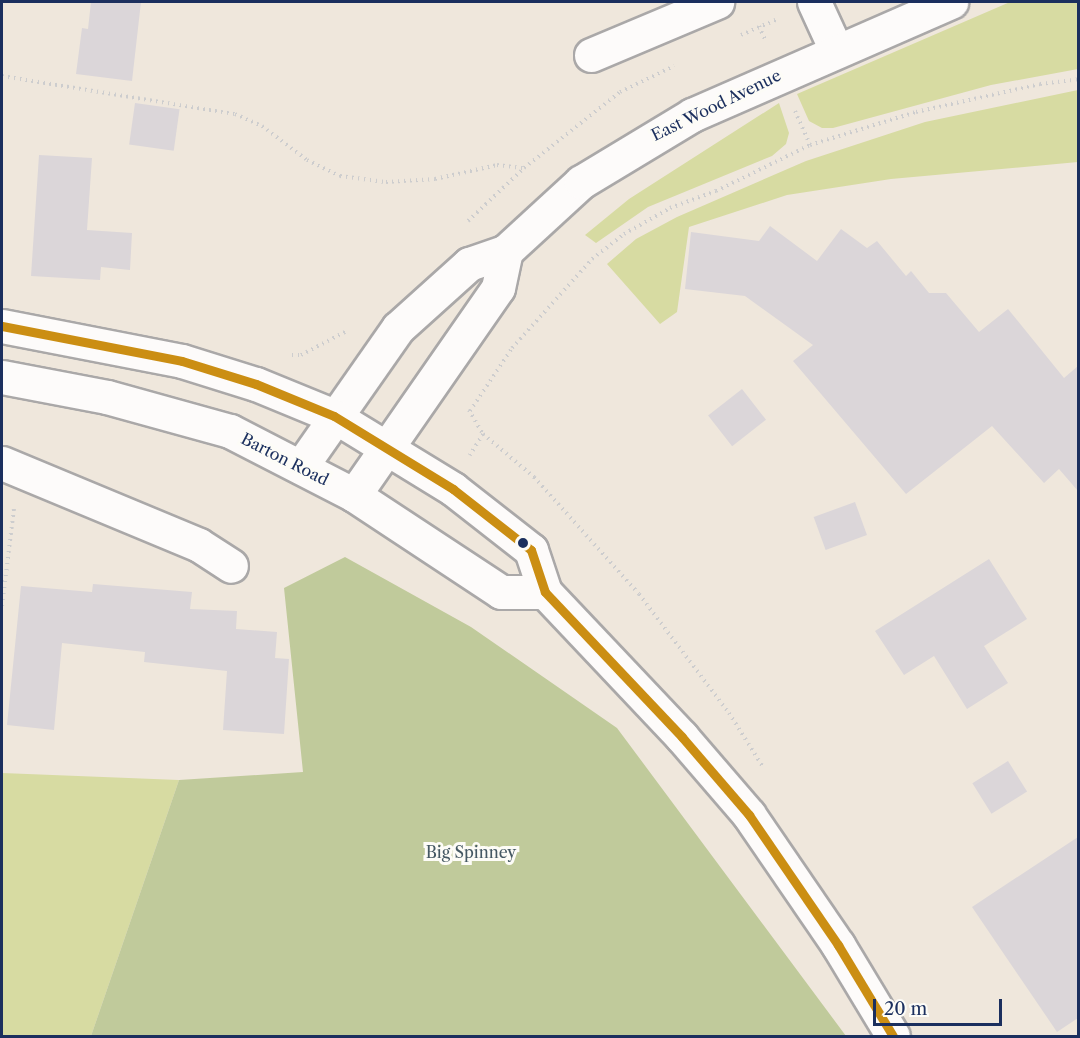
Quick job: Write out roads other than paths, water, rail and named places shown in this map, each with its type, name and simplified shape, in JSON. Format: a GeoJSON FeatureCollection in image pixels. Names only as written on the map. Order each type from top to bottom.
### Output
{"type":"FeatureCollection","features":[{"type":"Feature","properties":{"kind":"main road"},"geometry":{"type":"LineString","coordinates":[[591,55],[717,2]]}},
{"type":"Feature","properties":{"kind":"main road"},"geometry":{"type":"LineString","coordinates":[[814,2],[836,50]]}},
{"type":"Feature","properties":{"kind":"main road","name":"East Wood Avenue"},"geometry":{"type":"LineString","coordinates":[[302,465],[334,416],[398,328],[469,264],[506,251],[581,182],[636,145],[692,115],[836,50],[951,2]]}},
{"type":"Feature","properties":{"kind":"main road"},"geometry":{"type":"LineString","coordinates":[[354,495],[498,288],[506,251]]}},
{"type":"Feature","properties":{"kind":"main road"},"geometry":{"type":"LineString","coordinates":[[2,326],[182,361],[256,384],[334,416],[453,489],[531,550],[544,592],[682,737],[749,815],[838,945],[893,1036]]}},
{"type":"Feature","properties":{"kind":"main road","name":"Barton Road"},"geometry":{"type":"LineString","coordinates":[[2,377],[107,397],[230,431],[302,465],[354,495],[501,592],[544,592]]}},
{"type":"Feature","properties":{"kind":"main road"},"geometry":{"type":"LineString","coordinates":[[3,463],[199,545],[231,566]]}},
{"type":"Feature","properties":{"kind":"park label","name":"Big Spinney"},"geometry":{"type":"Point","coordinates":[471,852]}}]}
